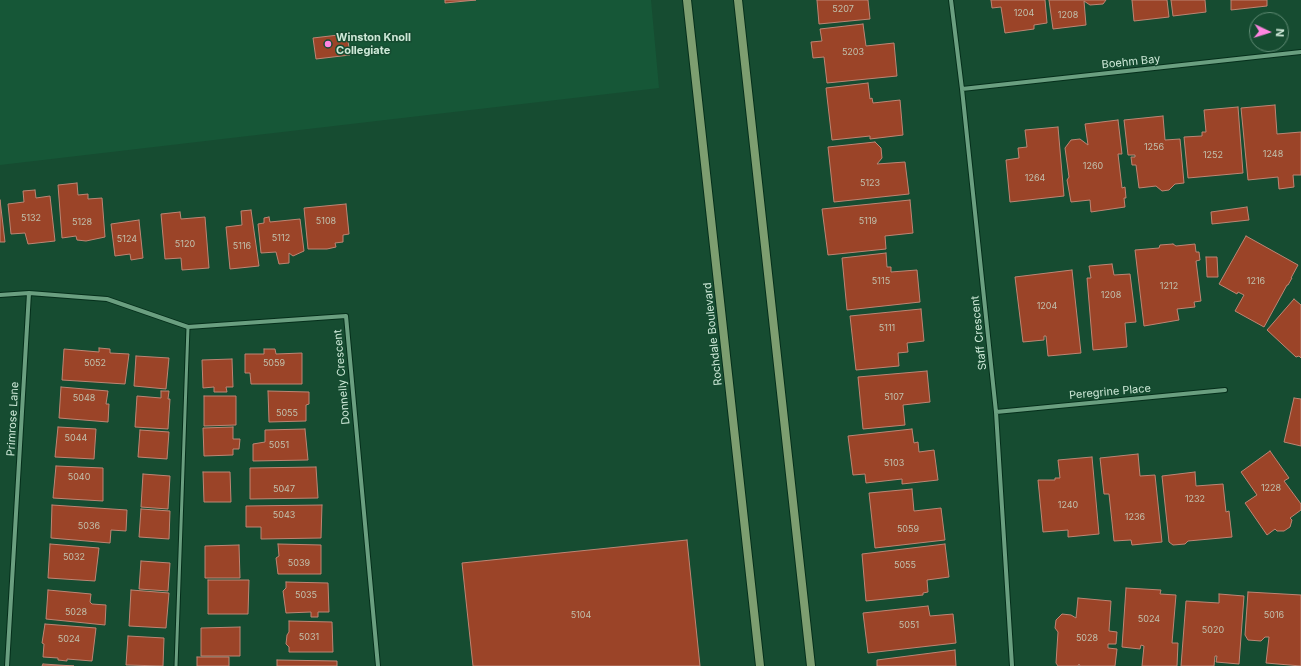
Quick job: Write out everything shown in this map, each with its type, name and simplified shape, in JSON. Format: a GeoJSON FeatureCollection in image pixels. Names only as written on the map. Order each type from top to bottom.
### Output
{"type":"FeatureCollection","features":[{"type":"Feature","properties":{"kind":"main road","name":"Rochdale Boulevard"},"geometry":{"type":"LineString","coordinates":[[687,0],[760,666]]}},
{"type":"Feature","properties":{"kind":"main road"},"geometry":{"type":"LineString","coordinates":[[738,0],[811,666]]}},
{"type":"Feature","properties":{"kind":"street","name":"Staff Crescent"},"geometry":{"type":"LineString","coordinates":[[951,0],[962,89],[996,412],[1012,666]]}},
{"type":"Feature","properties":{"kind":"street","name":"Boehm Bay"},"geometry":{"type":"LineString","coordinates":[[962,89],[1301,52]]}},
{"type":"Feature","properties":{"kind":"street","name":"Donnelly Crescent"},"geometry":{"type":"LineString","coordinates":[[0,295],[29,293],[107,299],[188,327],[346,316],[378,666]]}},
{"type":"Feature","properties":{"kind":"street","name":"Primrose Lane"},"geometry":{"type":"LineString","coordinates":[[8,666],[29,293]]}},
{"type":"Feature","properties":{"kind":"street","name":"Peregrine Place"},"geometry":{"type":"LineString","coordinates":[[996,412],[1225,390]]}},
{"type":"Feature","properties":{"kind":"lane"},"geometry":{"type":"LineString","coordinates":[[176,666],[188,327]]}},
{"type":"Feature","properties":{"kind":"shaded area","name":"Winston Knoll Collegiate"},"geometry":{"type":"Polygon","coordinates":[[[0,0],[651,0],[659,88],[0,165],[0,0]]]}},
{"type":"Feature","properties":{"kind":"building"},"geometry":{"type":"Polygon","coordinates":[[[445,0],[476,0],[445,3],[445,0]]]}},
{"type":"Feature","properties":{"kind":"building"},"geometry":{"type":"Polygon","coordinates":[[[817,0],[868,0],[870,19],[819,24],[817,0]]]}},
{"type":"Feature","properties":{"kind":"building"},"geometry":{"type":"Polygon","coordinates":[[[991,0],[1045,0],[1047,23],[1034,25],[1034,29],[1005,33],[1001,7],[992,8],[991,0]]]}},
{"type":"Feature","properties":{"kind":"building"},"geometry":{"type":"Polygon","coordinates":[[[1049,0],[1106,0],[1103,4],[1090,5],[1084,1],[1086,25],[1053,29],[1049,0]]]}},
{"type":"Feature","properties":{"kind":"building"},"geometry":{"type":"Polygon","coordinates":[[[1132,0],[1167,0],[1169,17],[1134,21],[1132,0]]]}},
{"type":"Feature","properties":{"kind":"building"},"geometry":{"type":"Polygon","coordinates":[[[1171,0],[1205,0],[1206,12],[1173,16],[1171,0]]]}},
{"type":"Feature","properties":{"kind":"building"},"geometry":{"type":"Polygon","coordinates":[[[1231,0],[1267,0],[1267,6],[1231,10],[1231,0]]]}},
{"type":"Feature","properties":{"kind":"building"},"geometry":{"type":"Polygon","coordinates":[[[863,24],[866,46],[894,43],[897,76],[827,83],[824,57],[813,58],[811,42],[822,41],[820,29],[863,24]]]}},
{"type":"Feature","properties":{"kind":"building"},"geometry":{"type":"Polygon","coordinates":[[[347,34],[350,55],[316,59],[313,38],[347,34]]]}},
{"type":"Feature","properties":{"kind":"building"},"geometry":{"type":"Polygon","coordinates":[[[868,83],[870,99],[872,98],[873,103],[900,100],[903,135],[870,139],[870,136],[832,140],[826,88],[868,83]]]}},
{"type":"Feature","properties":{"kind":"building"},"geometry":{"type":"Polygon","coordinates":[[[1275,105],[1277,134],[1301,132],[1301,175],[1293,175],[1294,187],[1279,189],[1278,177],[1248,180],[1241,108],[1275,105]]]}},
{"type":"Feature","properties":{"kind":"building"},"geometry":{"type":"Polygon","coordinates":[[[1238,107],[1243,173],[1188,178],[1184,137],[1202,136],[1202,132],[1206,132],[1204,110],[1238,107]]]}},
{"type":"Feature","properties":{"kind":"building"},"geometry":{"type":"Polygon","coordinates":[[[1163,116],[1165,140],[1180,139],[1184,183],[1175,184],[1169,190],[1162,191],[1156,186],[1139,188],[1136,165],[1132,165],[1131,157],[1135,157],[1135,155],[1128,155],[1124,120],[1163,116]]]}},
{"type":"Feature","properties":{"kind":"building"},"geometry":{"type":"Polygon","coordinates":[[[1118,120],[1122,154],[1118,154],[1122,188],[1125,187],[1125,207],[1091,212],[1090,200],[1071,202],[1067,180],[1069,177],[1065,148],[1071,140],[1080,139],[1088,145],[1085,124],[1118,120]]]}},
{"type":"Feature","properties":{"kind":"building"},"geometry":{"type":"Polygon","coordinates":[[[1058,127],[1064,196],[1010,202],[1006,160],[1019,158],[1018,148],[1027,147],[1025,130],[1058,127]]]}},
{"type":"Feature","properties":{"kind":"building"},"geometry":{"type":"Polygon","coordinates":[[[875,142],[881,148],[882,158],[877,164],[905,162],[909,194],[834,202],[828,147],[875,142]]]}},
{"type":"Feature","properties":{"kind":"building"},"geometry":{"type":"Polygon","coordinates":[[[77,183],[78,195],[88,194],[88,199],[102,198],[105,237],[86,241],[77,240],[76,236],[62,238],[58,185],[77,183]]]}},
{"type":"Feature","properties":{"kind":"building"},"geometry":{"type":"Polygon","coordinates":[[[35,190],[36,198],[50,196],[55,241],[28,244],[25,233],[11,234],[8,204],[24,202],[23,191],[35,190]]]}},
{"type":"Feature","properties":{"kind":"building"},"geometry":{"type":"Polygon","coordinates":[[[0,200],[5,242],[0,242],[0,200]]]}},
{"type":"Feature","properties":{"kind":"building"},"geometry":{"type":"Polygon","coordinates":[[[910,200],[913,233],[885,236],[886,249],[828,255],[822,209],[910,200]]]}},
{"type":"Feature","properties":{"kind":"building"},"geometry":{"type":"Polygon","coordinates":[[[346,204],[349,234],[343,235],[343,242],[335,243],[336,247],[327,249],[308,249],[304,208],[346,204]]]}},
{"type":"Feature","properties":{"kind":"building"},"geometry":{"type":"Polygon","coordinates":[[[1247,207],[1249,220],[1212,224],[1211,212],[1247,207]]]}},
{"type":"Feature","properties":{"kind":"building"},"geometry":{"type":"Polygon","coordinates":[[[251,210],[259,266],[230,269],[226,227],[242,225],[241,211],[251,210]]]}},
{"type":"Feature","properties":{"kind":"building"},"geometry":{"type":"Polygon","coordinates":[[[180,212],[181,219],[205,217],[209,268],[182,270],[181,258],[165,259],[161,214],[180,212]]]}},
{"type":"Feature","properties":{"kind":"building"},"geometry":{"type":"Polygon","coordinates":[[[269,217],[270,222],[300,219],[304,251],[293,256],[289,253],[289,263],[279,264],[276,252],[261,253],[258,224],[264,223],[264,218],[269,217]]]}},
{"type":"Feature","properties":{"kind":"building"},"geometry":{"type":"Polygon","coordinates":[[[139,220],[143,258],[131,260],[130,254],[115,256],[111,224],[139,220]]]}},
{"type":"Feature","properties":{"kind":"building"},"geometry":{"type":"Polygon","coordinates":[[[1246,236],[1298,265],[1264,327],[1235,311],[1244,295],[1238,292],[1237,294],[1219,284],[1246,236]]]}},
{"type":"Feature","properties":{"kind":"building"},"geometry":{"type":"Polygon","coordinates":[[[1173,244],[1176,246],[1195,244],[1196,252],[1199,252],[1200,260],[1196,261],[1201,301],[1194,302],[1195,307],[1177,309],[1179,320],[1144,326],[1135,250],[1159,248],[1160,245],[1173,244]]]}},
{"type":"Feature","properties":{"kind":"building"},"geometry":{"type":"Polygon","coordinates":[[[886,253],[887,267],[891,267],[891,272],[917,270],[920,302],[847,310],[842,258],[886,253]]]}},
{"type":"Feature","properties":{"kind":"building"},"geometry":{"type":"Polygon","coordinates":[[[1206,257],[1217,257],[1218,277],[1207,277],[1206,257]]]}},
{"type":"Feature","properties":{"kind":"building"},"geometry":{"type":"Polygon","coordinates":[[[1112,264],[1114,275],[1130,274],[1136,322],[1125,323],[1127,347],[1093,350],[1087,278],[1091,278],[1089,266],[1112,264]]]}},
{"type":"Feature","properties":{"kind":"building"},"geometry":{"type":"Polygon","coordinates":[[[1072,270],[1081,353],[1048,356],[1046,336],[1044,336],[1044,340],[1023,342],[1015,277],[1072,270]]]}},
{"type":"Feature","properties":{"kind":"building"},"geometry":{"type":"Polygon","coordinates":[[[1294,299],[1301,305],[1301,358],[1299,356],[1296,357],[1267,330],[1294,299]]]}},
{"type":"Feature","properties":{"kind":"building"},"geometry":{"type":"Polygon","coordinates":[[[921,309],[924,341],[907,343],[908,352],[898,353],[899,366],[856,370],[850,316],[921,309]]]}},
{"type":"Feature","properties":{"kind":"building"},"geometry":{"type":"Polygon","coordinates":[[[99,348],[110,349],[110,353],[129,354],[125,384],[62,380],[64,349],[99,352],[99,348]]]}},
{"type":"Feature","properties":{"kind":"building"},"geometry":{"type":"Polygon","coordinates":[[[264,349],[275,349],[276,354],[302,353],[302,384],[251,384],[250,373],[245,373],[245,354],[264,354],[264,349]]]}},
{"type":"Feature","properties":{"kind":"building"},"geometry":{"type":"Polygon","coordinates":[[[136,356],[169,358],[166,389],[134,386],[136,356]]]}},
{"type":"Feature","properties":{"kind":"building"},"geometry":{"type":"Polygon","coordinates":[[[232,359],[233,387],[226,387],[227,392],[214,392],[214,387],[203,388],[202,360],[232,359]]]}},
{"type":"Feature","properties":{"kind":"building"},"geometry":{"type":"Polygon","coordinates":[[[927,371],[930,402],[903,405],[905,425],[863,429],[858,377],[927,371]]]}},
{"type":"Feature","properties":{"kind":"building"},"geometry":{"type":"Polygon","coordinates":[[[61,387],[108,391],[106,404],[109,404],[108,422],[59,418],[61,387]]]}},
{"type":"Feature","properties":{"kind":"building"},"geometry":{"type":"Polygon","coordinates":[[[161,391],[169,391],[168,399],[170,399],[168,429],[135,427],[137,396],[161,398],[161,391]]]}},
{"type":"Feature","properties":{"kind":"building"},"geometry":{"type":"Polygon","coordinates":[[[268,391],[309,392],[309,404],[306,405],[306,421],[269,422],[268,391]]]}},
{"type":"Feature","properties":{"kind":"building"},"geometry":{"type":"Polygon","coordinates":[[[204,396],[236,396],[236,425],[204,426],[204,396]]]}},
{"type":"Feature","properties":{"kind":"building"},"geometry":{"type":"Polygon","coordinates":[[[1294,398],[1301,399],[1301,446],[1284,442],[1294,398]]]}},
{"type":"Feature","properties":{"kind":"building"},"geometry":{"type":"Polygon","coordinates":[[[58,427],[96,429],[94,459],[55,457],[58,427]]]}},
{"type":"Feature","properties":{"kind":"building"},"geometry":{"type":"Polygon","coordinates":[[[233,427],[233,439],[240,439],[239,449],[233,449],[233,455],[204,456],[203,428],[233,427]]]}},
{"type":"Feature","properties":{"kind":"building"},"geometry":{"type":"Polygon","coordinates":[[[305,429],[308,460],[253,461],[253,444],[265,442],[265,430],[305,429]]]}},
{"type":"Feature","properties":{"kind":"building"},"geometry":{"type":"Polygon","coordinates":[[[912,429],[914,443],[918,442],[919,452],[934,450],[938,480],[902,484],[902,479],[866,483],[865,474],[853,475],[848,436],[912,429]]]}},
{"type":"Feature","properties":{"kind":"building"},"geometry":{"type":"Polygon","coordinates":[[[140,430],[169,432],[167,459],[138,457],[140,430]]]}},
{"type":"Feature","properties":{"kind":"building"},"geometry":{"type":"Polygon","coordinates":[[[1270,451],[1289,478],[1284,481],[1301,504],[1301,510],[1290,518],[1292,520],[1290,527],[1284,531],[1277,531],[1275,529],[1267,535],[1245,503],[1257,495],[1241,472],[1270,451]]]}},
{"type":"Feature","properties":{"kind":"building"},"geometry":{"type":"Polygon","coordinates":[[[1138,454],[1140,476],[1155,475],[1162,542],[1132,545],[1131,540],[1114,541],[1109,494],[1104,494],[1100,458],[1138,454]]]}},
{"type":"Feature","properties":{"kind":"building"},"geometry":{"type":"Polygon","coordinates":[[[1092,457],[1099,534],[1068,537],[1068,530],[1043,532],[1038,480],[1055,480],[1055,478],[1060,478],[1058,460],[1092,457]]]}},
{"type":"Feature","properties":{"kind":"building"},"geometry":{"type":"Polygon","coordinates":[[[56,466],[103,468],[103,501],[53,498],[56,466]]]}},
{"type":"Feature","properties":{"kind":"building"},"geometry":{"type":"Polygon","coordinates":[[[316,467],[318,498],[250,499],[250,468],[316,467]]]}},
{"type":"Feature","properties":{"kind":"building"},"geometry":{"type":"Polygon","coordinates":[[[203,472],[230,472],[231,502],[204,502],[203,472]]]}},
{"type":"Feature","properties":{"kind":"building"},"geometry":{"type":"Polygon","coordinates":[[[1195,472],[1196,486],[1223,484],[1226,512],[1229,511],[1232,537],[1188,541],[1185,544],[1173,545],[1169,542],[1162,476],[1195,472]]]}},
{"type":"Feature","properties":{"kind":"building"},"geometry":{"type":"Polygon","coordinates":[[[143,474],[170,476],[168,509],[141,507],[143,474]]]}},
{"type":"Feature","properties":{"kind":"building"},"geometry":{"type":"Polygon","coordinates":[[[912,489],[914,511],[941,508],[945,540],[875,548],[869,493],[912,489]]]}},
{"type":"Feature","properties":{"kind":"building"},"geometry":{"type":"Polygon","coordinates":[[[52,505],[127,510],[126,531],[111,530],[110,543],[51,538],[52,505]]]}},
{"type":"Feature","properties":{"kind":"building"},"geometry":{"type":"Polygon","coordinates":[[[322,505],[321,538],[261,539],[261,527],[246,527],[246,506],[322,505]]]}},
{"type":"Feature","properties":{"kind":"building"},"geometry":{"type":"Polygon","coordinates":[[[141,509],[170,511],[169,539],[139,537],[141,509]]]}},
{"type":"Feature","properties":{"kind":"building"},"geometry":{"type":"Polygon","coordinates":[[[687,540],[700,666],[473,666],[462,563],[687,540]]]}},
{"type":"Feature","properties":{"kind":"building"},"geometry":{"type":"Polygon","coordinates":[[[50,544],[99,548],[95,581],[48,578],[50,544]]]}},
{"type":"Feature","properties":{"kind":"building"},"geometry":{"type":"Polygon","coordinates":[[[278,544],[321,545],[321,574],[278,574],[276,558],[279,556],[278,544]]]}},
{"type":"Feature","properties":{"kind":"building"},"geometry":{"type":"Polygon","coordinates":[[[945,544],[949,577],[927,580],[928,592],[923,593],[923,595],[866,601],[862,554],[945,544]]]}},
{"type":"Feature","properties":{"kind":"building"},"geometry":{"type":"Polygon","coordinates":[[[239,545],[240,578],[205,578],[205,546],[239,545]]]}},
{"type":"Feature","properties":{"kind":"building"},"geometry":{"type":"Polygon","coordinates":[[[141,561],[170,563],[168,591],[139,589],[141,561]]]}},
{"type":"Feature","properties":{"kind":"building"},"geometry":{"type":"Polygon","coordinates":[[[208,580],[249,580],[248,614],[208,614],[208,580]]]}},
{"type":"Feature","properties":{"kind":"building"},"geometry":{"type":"Polygon","coordinates":[[[286,582],[328,583],[329,612],[318,612],[318,617],[311,617],[311,612],[286,613],[283,591],[286,588],[286,582]]]}},
{"type":"Feature","properties":{"kind":"building"},"geometry":{"type":"Polygon","coordinates":[[[1126,588],[1161,590],[1160,594],[1176,595],[1172,643],[1178,643],[1177,666],[1142,666],[1144,646],[1141,645],[1140,649],[1122,647],[1126,588]]]}},
{"type":"Feature","properties":{"kind":"building"},"geometry":{"type":"Polygon","coordinates":[[[48,590],[91,594],[90,602],[92,604],[106,605],[105,625],[46,619],[48,590]]]}},
{"type":"Feature","properties":{"kind":"building"},"geometry":{"type":"Polygon","coordinates":[[[131,590],[169,593],[166,628],[129,626],[131,590]]]}},
{"type":"Feature","properties":{"kind":"building"},"geometry":{"type":"Polygon","coordinates":[[[1248,592],[1301,595],[1301,666],[1266,663],[1269,637],[1265,637],[1261,641],[1248,640],[1245,635],[1248,592]]]}},
{"type":"Feature","properties":{"kind":"building"},"geometry":{"type":"Polygon","coordinates":[[[1219,594],[1244,596],[1239,664],[1216,662],[1217,656],[1215,656],[1214,666],[1181,666],[1186,601],[1219,603],[1219,594]]]}},
{"type":"Feature","properties":{"kind":"building"},"geometry":{"type":"Polygon","coordinates":[[[1078,598],[1111,601],[1109,631],[1117,632],[1116,644],[1108,644],[1108,648],[1117,649],[1115,666],[1080,666],[1079,664],[1078,666],[1058,666],[1056,663],[1058,632],[1055,628],[1056,620],[1062,614],[1071,615],[1076,618],[1078,598]]]}},
{"type":"Feature","properties":{"kind":"building"},"geometry":{"type":"Polygon","coordinates":[[[928,606],[930,616],[953,614],[956,643],[868,653],[863,613],[928,606]]]}},
{"type":"Feature","properties":{"kind":"building"},"geometry":{"type":"Polygon","coordinates":[[[289,621],[332,622],[333,652],[289,652],[289,647],[286,644],[287,635],[289,632],[289,621]]]}},
{"type":"Feature","properties":{"kind":"building"},"geometry":{"type":"Polygon","coordinates":[[[45,624],[96,628],[92,661],[67,659],[67,661],[58,660],[58,658],[43,657],[44,644],[42,643],[45,624]]]}},
{"type":"Feature","properties":{"kind":"building"},"geometry":{"type":"Polygon","coordinates":[[[240,627],[240,656],[201,656],[201,628],[240,627]]]}},
{"type":"Feature","properties":{"kind":"building"},"geometry":{"type":"Polygon","coordinates":[[[128,636],[164,638],[163,666],[126,665],[128,636]]]}},
{"type":"Feature","properties":{"kind":"building"},"geometry":{"type":"Polygon","coordinates":[[[955,650],[956,666],[877,666],[877,660],[955,650]]]}},
{"type":"Feature","properties":{"kind":"building"},"geometry":{"type":"Polygon","coordinates":[[[197,657],[229,657],[229,666],[197,666],[197,657]]]}},
{"type":"Feature","properties":{"kind":"building"},"geometry":{"type":"Polygon","coordinates":[[[277,660],[337,661],[337,666],[277,666],[277,660]]]}},
{"type":"Feature","properties":{"kind":"building"},"geometry":{"type":"Polygon","coordinates":[[[43,664],[74,666],[42,666],[43,664]]]}},
{"type":"Feature","properties":{"kind":"place","name":"Winston Knoll Collegiate"},"geometry":{"type":"Point","coordinates":[328,44]}}]}
